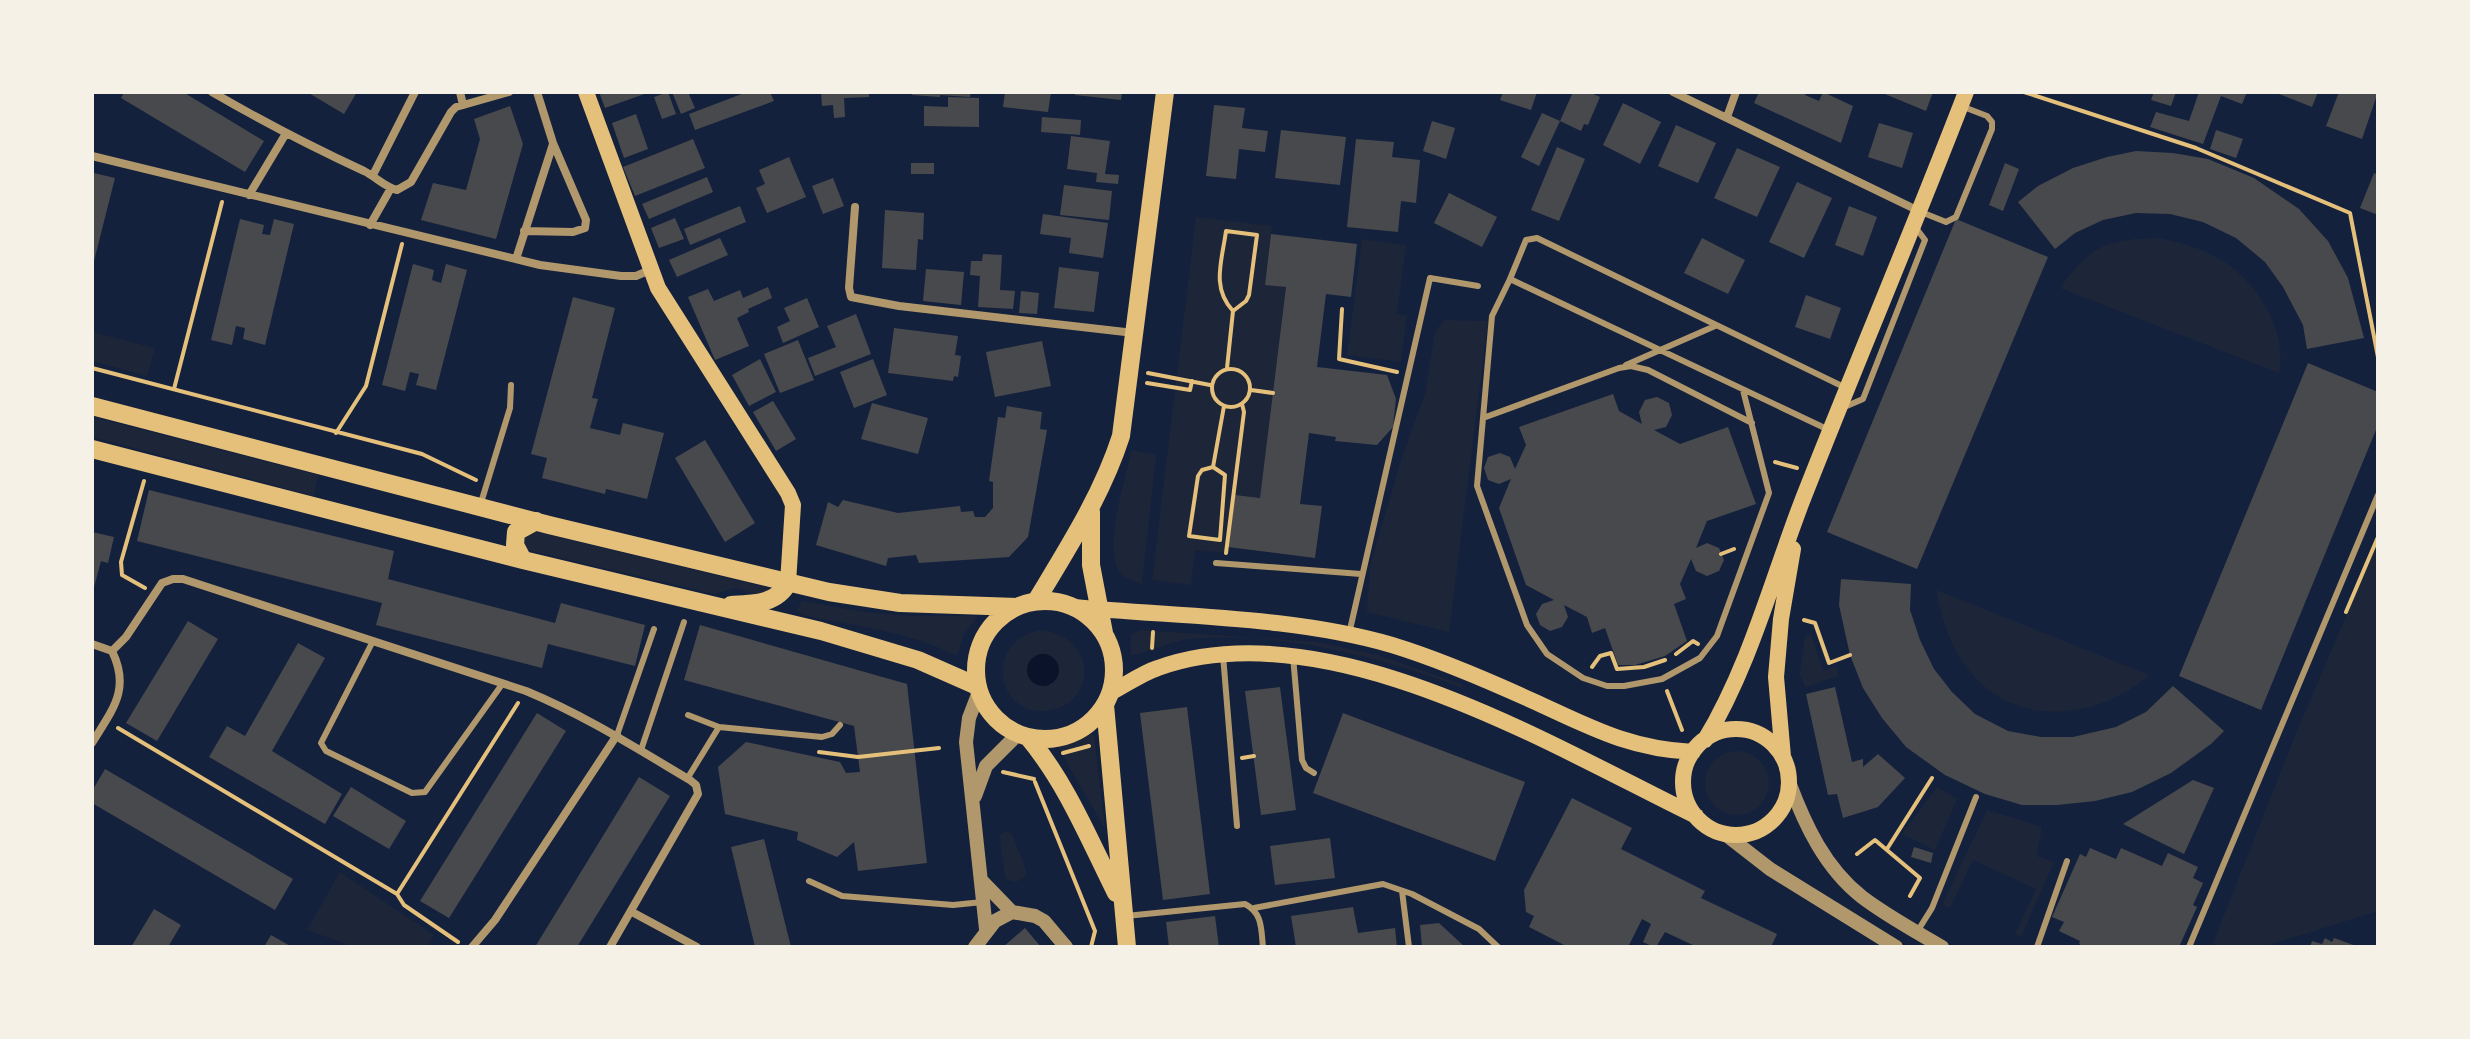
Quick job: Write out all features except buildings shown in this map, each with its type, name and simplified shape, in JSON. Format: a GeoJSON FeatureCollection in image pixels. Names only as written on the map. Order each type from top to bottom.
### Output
{"type":"FeatureCollection","features":[{"type":"Feature","properties":{"kind":"main road"},"geometry":{"type":"LineString","coordinates":[[586,92],[650,270],[666,302],[793,505],[788,583],[780,595],[763,602],[714,606]]}},
{"type":"Feature","properties":{"kind":"main road"},"geometry":{"type":"LineString","coordinates":[[1036,601],[1091,509],[1121,436],[1165,92]]}},
{"type":"Feature","properties":{"kind":"main road"},"geometry":{"type":"LineString","coordinates":[[1696,816],[1685,796],[1688,762],[1736,678],[1838,410],[1963,99]]}},
{"type":"Feature","properties":{"kind":"main road"},"geometry":{"type":"LineString","coordinates":[[92,406],[788,583],[900,603],[1017,607]]}},
{"type":"Feature","properties":{"kind":"main road"},"geometry":{"type":"LineString","coordinates":[[92,449],[523,560],[821,631],[898,653],[978,689]]}},
{"type":"Feature","properties":{"kind":"main road"},"geometry":{"type":"LineString","coordinates":[[1023,736],[1053,739],[1078,731],[1088,724],[1108,699],[1156,668],[1200,657],[1293,656],[1392,677],[1451,698],[1601,768],[1696,816],[1714,830],[1725,834],[1748,834],[1770,823],[1784,805],[1789,782],[1778,714],[1777,663],[1781,619],[1800,508]]}},
{"type":"Feature","properties":{"kind":"main road"},"geometry":{"type":"LineString","coordinates":[[1091,509],[1091,565],[1104,634],[1113,657],[1113,682],[1108,699],[1127,947]]}},
{"type":"Feature","properties":{"kind":"main road"},"geometry":{"type":"LineString","coordinates":[[523,560],[515,545],[516,532],[536,521]]}},
{"type":"Feature","properties":{"kind":"main road"},"geometry":{"type":"LineString","coordinates":[[1122,909],[1068,793],[1048,762],[1023,736],[998,721],[978,689],[976,659],[980,645],[994,622],[1017,607],[1036,601],[1100,610],[1294,625],[1349,634],[1454,667],[1618,740],[1666,751],[1699,746],[1716,734],[1742,730],[1767,739],[1784,758]]}},
{"type":"Feature","properties":{"kind":"main road"},"geometry":{"type":"LineString","coordinates":[[1074,607],[1086,614],[1104,634]]}},
{"type":"Feature","properties":{"kind":"street"},"geometry":{"type":"LineString","coordinates":[[212,92],[285,135],[373,175],[397,190],[411,182],[451,112],[463,105],[509,92]]}},
{"type":"Feature","properties":{"kind":"street"},"geometry":{"type":"LineString","coordinates":[[373,175],[415,92]]}},
{"type":"Feature","properties":{"kind":"street"},"geometry":{"type":"LineString","coordinates":[[460,92],[463,105]]}},
{"type":"Feature","properties":{"kind":"street"},"geometry":{"type":"LineString","coordinates":[[524,231],[573,232],[586,225],[553,143],[537,92]]}},
{"type":"Feature","properties":{"kind":"street"},"geometry":{"type":"LineString","coordinates":[[1673,92],[1727,117],[1916,218]]}},
{"type":"Feature","properties":{"kind":"street"},"geometry":{"type":"LineString","coordinates":[[1727,117],[1736,92]]}},
{"type":"Feature","properties":{"kind":"street"},"geometry":{"type":"LineString","coordinates":[[249,195],[285,135]]}},
{"type":"Feature","properties":{"kind":"street"},"geometry":{"type":"LineString","coordinates":[[516,259],[553,143]]}},
{"type":"Feature","properties":{"kind":"street"},"geometry":{"type":"LineString","coordinates":[[92,156],[516,259],[621,276],[636,276],[650,270]]}},
{"type":"Feature","properties":{"kind":"street"},"geometry":{"type":"LineString","coordinates":[[370,225],[391,188]]}},
{"type":"Feature","properties":{"kind":"street"},"geometry":{"type":"LineString","coordinates":[[855,207],[851,297],[899,306],[1135,333]]}},
{"type":"Feature","properties":{"kind":"street"},"geometry":{"type":"LineString","coordinates":[[112,651],[126,637],[162,583],[183,579],[526,691],[617,735],[696,785],[698,794],[610,947]]}},
{"type":"Feature","properties":{"kind":"street"},"geometry":{"type":"LineString","coordinates":[[92,644],[112,651],[122,675],[121,689],[92,743]]}},
{"type":"Feature","properties":{"kind":"street"},"geometry":{"type":"LineString","coordinates":[[978,689],[967,727],[986,929]]}},
{"type":"Feature","properties":{"kind":"street"},"geometry":{"type":"LineString","coordinates":[[469,947],[495,920],[617,735]]}},
{"type":"Feature","properties":{"kind":"street"},"geometry":{"type":"LineString","coordinates":[[973,805],[979,779],[986,766],[1023,736]]}},
{"type":"Feature","properties":{"kind":"street"},"geometry":{"type":"LineString","coordinates":[[1789,782],[1812,835],[1847,884],[1876,907],[1942,947]]}},
{"type":"Feature","properties":{"kind":"street"},"geometry":{"type":"LineString","coordinates":[[1725,834],[1770,869],[1896,947]]}},
{"type":"Feature","properties":{"kind":"street"},"geometry":{"type":"LineString","coordinates":[[981,879],[1012,912]]}},
{"type":"Feature","properties":{"kind":"street"},"geometry":{"type":"LineString","coordinates":[[632,912],[697,947]]}},
{"type":"Feature","properties":{"kind":"street"},"geometry":{"type":"LineString","coordinates":[[975,947],[986,929],[1012,912],[1026,913],[1044,921],[1066,947]]}},
{"type":"Feature","properties":{"kind":"lane"},"geometry":{"type":"LineString","coordinates":[[1838,410],[1863,399],[1925,240],[1916,218],[1946,222],[1956,217],[1992,129],[1992,122],[1987,116],[1963,99]]}},
{"type":"Feature","properties":{"kind":"lane"},"geometry":{"type":"LineString","coordinates":[[1743,390],[1769,483],[1769,493],[1717,636],[1700,658],[1662,679],[1643,684],[1607,686],[1567,670],[1547,654],[1527,625],[1477,486],[1492,316],[1526,240],[1537,238],[1847,388]]}},
{"type":"Feature","properties":{"kind":"lane"},"geometry":{"type":"LineString","coordinates":[[1349,634],[1430,278],[1478,286]]}},
{"type":"Feature","properties":{"kind":"lane"},"geometry":{"type":"LineString","coordinates":[[1510,279],[1830,431]]}},
{"type":"Feature","properties":{"kind":"lane"},"geometry":{"type":"LineString","coordinates":[[1483,418],[1619,368],[1715,326]]}},
{"type":"Feature","properties":{"kind":"lane"},"geometry":{"type":"LineString","coordinates":[[1619,368],[1631,366],[1648,370],[1752,423]]}},
{"type":"Feature","properties":{"kind":"lane"},"geometry":{"type":"LineString","coordinates":[[480,506],[510,408],[511,385]]}},
{"type":"Feature","properties":{"kind":"lane"},"geometry":{"type":"LineString","coordinates":[[2189,947],[2378,495]]}},
{"type":"Feature","properties":{"kind":"lane"},"geometry":{"type":"LineString","coordinates":[[1216,563],[1361,574]]}},
{"type":"Feature","properties":{"kind":"lane"},"geometry":{"type":"LineString","coordinates":[[641,750],[684,622]]}},
{"type":"Feature","properties":{"kind":"lane"},"geometry":{"type":"LineString","coordinates":[[617,735],[654,629]]}},
{"type":"Feature","properties":{"kind":"lane"},"geometry":{"type":"LineString","coordinates":[[373,641],[321,743],[326,751],[412,793],[425,792],[503,683]]}},
{"type":"Feature","properties":{"kind":"lane"},"geometry":{"type":"LineString","coordinates":[[1223,655],[1237,826]]}},
{"type":"Feature","properties":{"kind":"lane"},"geometry":{"type":"LineString","coordinates":[[1293,656],[1302,760],[1306,768],[1314,773]]}},
{"type":"Feature","properties":{"kind":"lane"},"geometry":{"type":"LineString","coordinates":[[688,715],[719,727],[822,737],[832,734],[840,725]]}},
{"type":"Feature","properties":{"kind":"lane"},"geometry":{"type":"LineString","coordinates":[[687,779],[719,727]]}},
{"type":"Feature","properties":{"kind":"lane"},"geometry":{"type":"LineString","coordinates":[[1917,932],[1932,908],[1976,797]]}},
{"type":"Feature","properties":{"kind":"lane"},"geometry":{"type":"LineString","coordinates":[[2037,947],[2067,861]]}},
{"type":"Feature","properties":{"kind":"lane"},"geometry":{"type":"LineString","coordinates":[[809,881],[842,896],[953,905],[983,902]]}},
{"type":"Feature","properties":{"kind":"lane"},"geometry":{"type":"LineString","coordinates":[[1254,908],[1383,884],[1479,929],[1498,947]]}},
{"type":"Feature","properties":{"kind":"lane"},"geometry":{"type":"LineString","coordinates":[[1402,891],[1409,947]]}},
{"type":"Feature","properties":{"kind":"lane"},"geometry":{"type":"LineString","coordinates":[[1122,909],[1245,904],[1254,908],[1259,916],[1263,947]]}},
{"type":"Feature","properties":{"kind":"path"},"geometry":{"type":"LineString","coordinates":[[2024,92],[2196,148],[2350,213],[2378,357]]}},
{"type":"Feature","properties":{"kind":"path"},"geometry":{"type":"LineString","coordinates":[[174,389],[225,189]]}},
{"type":"Feature","properties":{"kind":"path"},"geometry":{"type":"LineString","coordinates":[[1227,368],[1233,311],[1249,295],[1257,235],[1226,231],[1219,287],[1224,301],[1233,311]]}},
{"type":"Feature","properties":{"kind":"path"},"geometry":{"type":"LineString","coordinates":[[336,433],[366,386],[404,233]]}},
{"type":"Feature","properties":{"kind":"path"},"geometry":{"type":"LineString","coordinates":[[1342,309],[1339,359],[1408,375]]}},
{"type":"Feature","properties":{"kind":"path"},"geometry":{"type":"LineString","coordinates":[[92,368],[422,454],[486,484]]}},
{"type":"Feature","properties":{"kind":"path"},"geometry":{"type":"LineString","coordinates":[[1225,563],[1244,412],[1242,404],[1250,390],[1247,376],[1241,371],[1227,368],[1214,377],[1211,385],[1214,398],[1224,406],[1242,404]]}},
{"type":"Feature","properties":{"kind":"path"},"geometry":{"type":"LineString","coordinates":[[1129,375],[1211,385]]}},
{"type":"Feature","properties":{"kind":"path"},"geometry":{"type":"LineString","coordinates":[[1129,375],[1190,390],[1192,381]]}},
{"type":"Feature","properties":{"kind":"path"},"geometry":{"type":"LineString","coordinates":[[1250,390],[1273,393]]}},
{"type":"Feature","properties":{"kind":"path"},"geometry":{"type":"LineString","coordinates":[[1213,467],[1224,406]]}},
{"type":"Feature","properties":{"kind":"path"},"geometry":{"type":"LineString","coordinates":[[1213,467],[1225,475],[1226,485],[1220,540],[1189,536],[1198,476],[1202,470],[1213,467]]}},
{"type":"Feature","properties":{"kind":"path"},"geometry":{"type":"LineString","coordinates":[[144,479],[121,562],[122,575],[155,593]]}},
{"type":"Feature","properties":{"kind":"path"},"geometry":{"type":"LineString","coordinates":[[1804,620],[1815,623],[1829,663],[1850,655]]}},
{"type":"Feature","properties":{"kind":"path"},"geometry":{"type":"LineString","coordinates":[[1152,648],[1153,630]]}},
{"type":"Feature","properties":{"kind":"path"},"geometry":{"type":"LineString","coordinates":[[1600,656],[1611,653],[1617,669],[1670,658],[1693,641]]}},
{"type":"Feature","properties":{"kind":"path"},"geometry":{"type":"LineString","coordinates":[[1662,679],[1682,730]]}},
{"type":"Feature","properties":{"kind":"path"},"geometry":{"type":"LineString","coordinates":[[397,894],[526,691]]}},
{"type":"Feature","properties":{"kind":"path"},"geometry":{"type":"LineString","coordinates":[[106,721],[397,894],[404,905],[469,947]]}},
{"type":"Feature","properties":{"kind":"path"},"geometry":{"type":"LineString","coordinates":[[1062,753],[1095,744]]}},
{"type":"Feature","properties":{"kind":"path"},"geometry":{"type":"LineString","coordinates":[[806,750],[858,757],[939,748]]}},
{"type":"Feature","properties":{"kind":"path"},"geometry":{"type":"LineString","coordinates":[[1034,779],[1041,767]]}},
{"type":"Feature","properties":{"kind":"path"},"geometry":{"type":"LineString","coordinates":[[1001,771],[1034,779]]}},
{"type":"Feature","properties":{"kind":"path"},"geometry":{"type":"LineString","coordinates":[[1887,849],[1932,778]]}},
{"type":"Feature","properties":{"kind":"path"},"geometry":{"type":"LineString","coordinates":[[1034,779],[1095,931],[1091,947]]}},
{"type":"Feature","properties":{"kind":"path"},"geometry":{"type":"LineString","coordinates":[[1857,854],[1875,840],[1887,849],[1920,878],[1910,896]]}},
{"type":"Feature","properties":{"kind":"shaded area"},"geometry":{"type":"Polygon","coordinates":[[[1196,217],[1272,226],[1265,284],[1286,287],[1260,498],[1235,495],[1227,553],[1195,550],[1191,585],[1152,580],[1196,217]]]}},
{"type":"Feature","properties":{"kind":"shaded area"},"geometry":{"type":"Polygon","coordinates":[[[2158,238],[2208,253],[2236,270],[2248,282],[2268,310],[2274,325],[2281,357],[2279,373],[2060,288],[2090,254],[2101,248],[2125,240],[2158,238]]]}},
{"type":"Feature","properties":{"kind":"shaded area"},"geometry":{"type":"Polygon","coordinates":[[[1362,239],[1406,245],[1397,314],[1407,315],[1401,362],[1347,355],[1362,239]]]}},
{"type":"Feature","properties":{"kind":"shaded area"},"geometry":{"type":"Polygon","coordinates":[[[1444,320],[1488,321],[1449,632],[1367,612],[1370,566],[1401,460],[1425,394],[1435,332],[1444,320]]]}},
{"type":"Feature","properties":{"kind":"shaded area"},"geometry":{"type":"Polygon","coordinates":[[[92,332],[155,348],[147,376],[92,361],[92,332]]]}},
{"type":"Feature","properties":{"kind":"shaded area"},"geometry":{"type":"Polygon","coordinates":[[[92,417],[318,475],[314,496],[92,437],[92,417]]]}},
{"type":"Feature","properties":{"kind":"shaded area"},"geometry":{"type":"Polygon","coordinates":[[[1132,450],[1156,455],[1142,584],[1120,572],[1113,547],[1117,513],[1132,450]]]}},
{"type":"Feature","properties":{"kind":"shaded area"},"geometry":{"type":"Polygon","coordinates":[[[534,531],[772,589],[761,595],[734,588],[715,594],[527,550],[523,544],[524,538],[534,531]]]}},
{"type":"Feature","properties":{"kind":"shaded area"},"geometry":{"type":"Polygon","coordinates":[[[2378,541],[2378,911],[2263,947],[2217,947],[2213,943],[2295,736],[2378,541]]]}},
{"type":"Feature","properties":{"kind":"shaded area"},"geometry":{"type":"Polygon","coordinates":[[[1936,590],[2149,675],[2129,690],[2084,709],[2059,712],[2012,704],[1991,692],[1958,655],[1948,634],[1936,590]]]}},
{"type":"Feature","properties":{"kind":"shaded area"},"geometry":{"type":"Polygon","coordinates":[[[802,601],[864,612],[975,616],[976,619],[964,634],[957,656],[901,635],[802,615],[797,610],[802,601]]]}},
{"type":"Feature","properties":{"kind":"shaded area"},"geometry":{"type":"Polygon","coordinates":[[[1040,630],[1062,636],[1070,642],[1078,650],[1084,669],[1079,691],[1072,700],[1059,708],[1036,711],[1021,706],[1010,695],[1004,681],[1003,666],[1009,651],[1021,638],[1040,630]]]}},
{"type":"Feature","properties":{"kind":"shaded area"},"geometry":{"type":"Polygon","coordinates":[[[1140,630],[1316,642],[1378,655],[1463,685],[1461,687],[1362,656],[1294,642],[1225,637],[1190,639],[1131,655],[1131,635],[1140,630]]]}},
{"type":"Feature","properties":{"kind":"shaded area"},"geometry":{"type":"Polygon","coordinates":[[[1811,634],[1823,671],[1836,666],[1839,676],[1805,687],[1800,674],[1805,637],[1811,634]]]}},
{"type":"Feature","properties":{"kind":"shaded area"},"geometry":{"type":"Polygon","coordinates":[[[1043,654],[1054,659],[1059,670],[1054,681],[1043,686],[1032,681],[1027,670],[1032,659],[1043,654]]]}},
{"type":"Feature","properties":{"kind":"shaded area"},"geometry":{"type":"Polygon","coordinates":[[[1094,735],[1105,829],[1058,747],[1094,735]]]}},
{"type":"Feature","properties":{"kind":"shaded area"},"geometry":{"type":"Polygon","coordinates":[[[1731,751],[1743,751],[1760,760],[1767,771],[1767,795],[1760,806],[1743,815],[1731,815],[1719,810],[1710,801],[1705,789],[1705,777],[1710,765],[1719,756],[1731,751]]]}},
{"type":"Feature","properties":{"kind":"shaded area"},"geometry":{"type":"Polygon","coordinates":[[[1937,787],[1957,799],[1935,850],[1902,834],[1937,787]]]}},
{"type":"Feature","properties":{"kind":"shaded area"},"geometry":{"type":"Polygon","coordinates":[[[1987,810],[2042,827],[2037,856],[2054,862],[2021,937],[2015,934],[2036,889],[1973,860],[1950,908],[1942,905],[1987,810]]]}},
{"type":"Feature","properties":{"kind":"shaded area"},"geometry":{"type":"Polygon","coordinates":[[[1005,831],[1012,834],[1026,870],[1026,876],[1016,882],[1007,880],[1005,875],[1000,835],[1005,831]]]}},
{"type":"Feature","properties":{"kind":"shaded area"},"geometry":{"type":"Polygon","coordinates":[[[340,872],[434,935],[426,947],[354,947],[307,930],[340,872]]]}}]}
